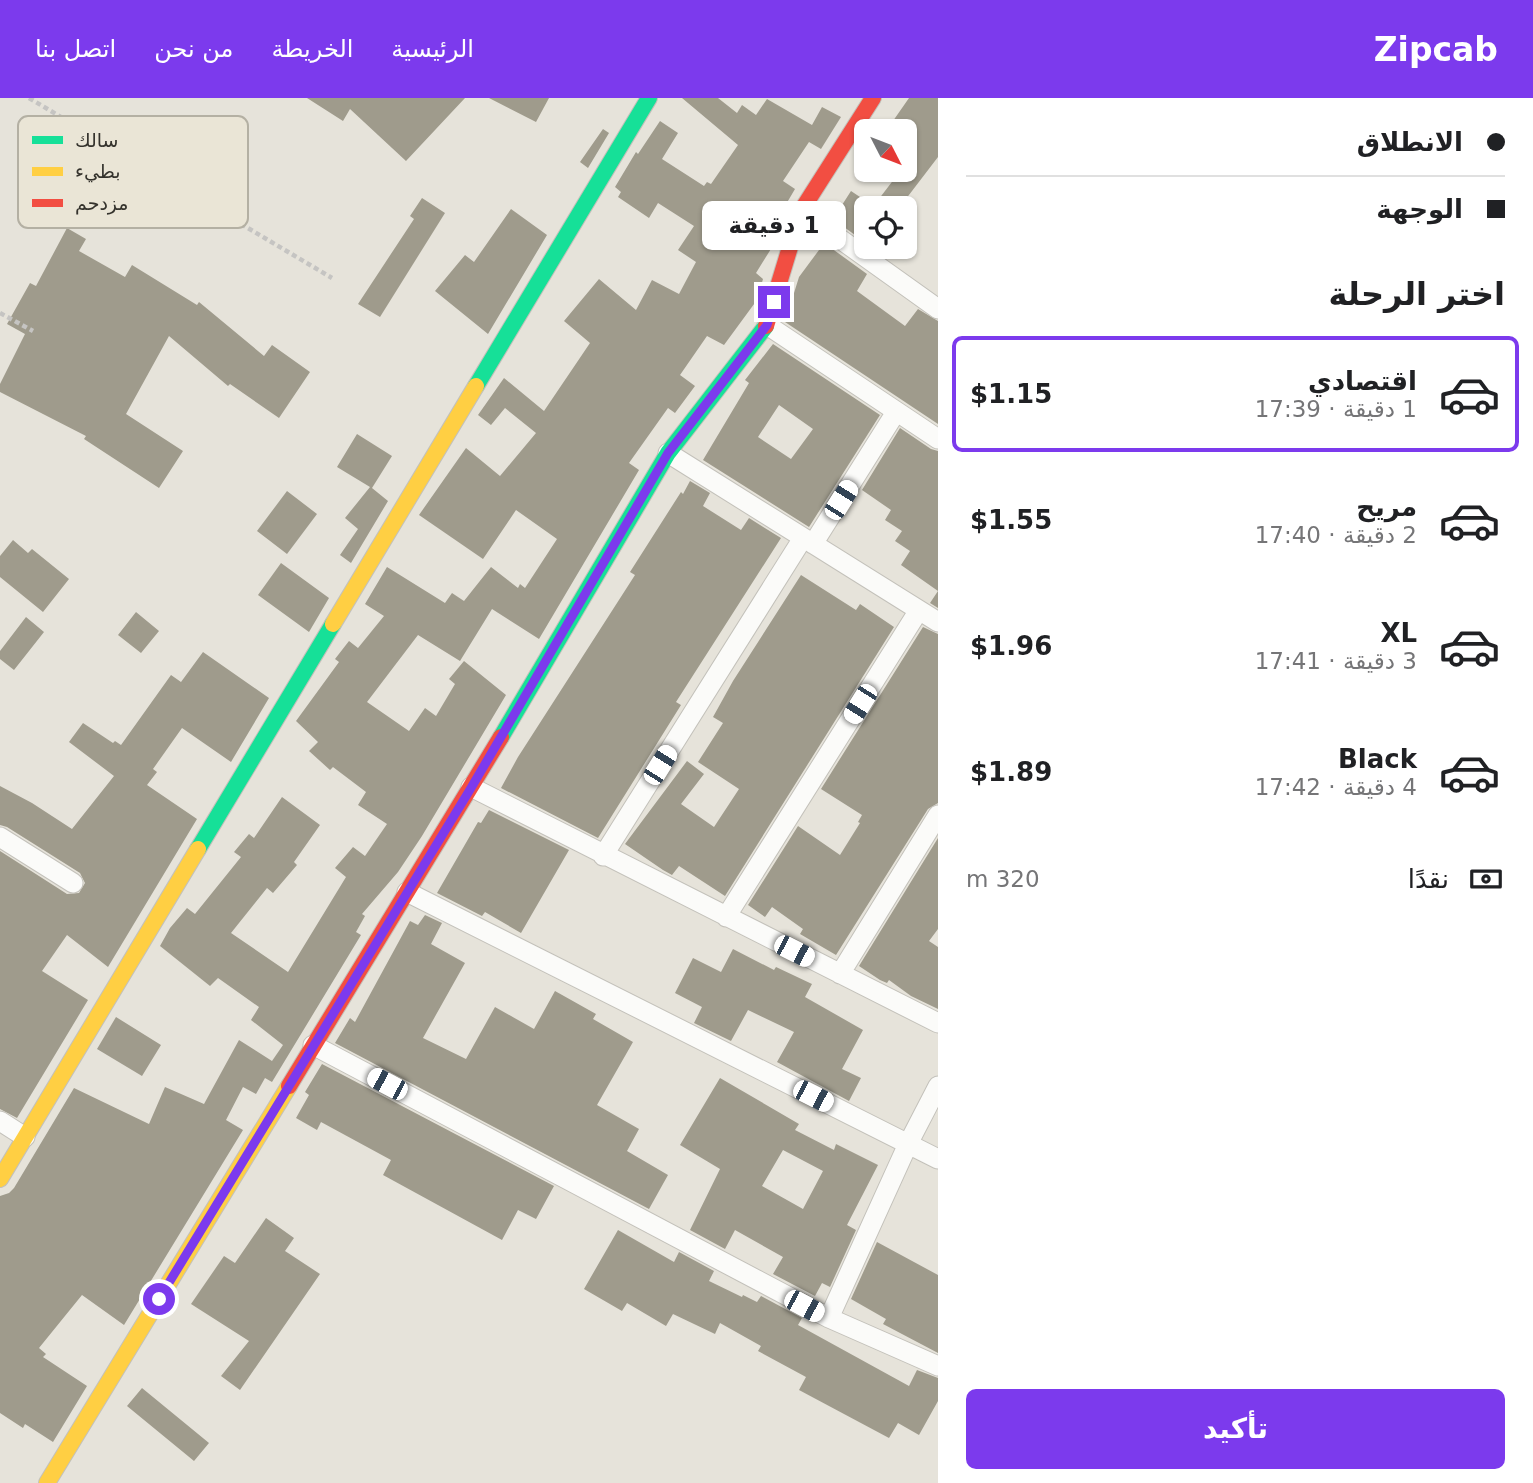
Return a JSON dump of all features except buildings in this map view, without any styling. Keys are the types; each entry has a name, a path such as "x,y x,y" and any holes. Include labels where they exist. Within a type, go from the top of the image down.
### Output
{"main road":[{"path":"0,1179 649,98"},
{"path":"47,1483 471,788 668,453 767,325 802,211 873,98"}],"street":[{"path":"802,211 938,310"},
{"path":"767,325 938,439"},
{"path":"603,856 808,541 896,412"},
{"path":"668,453 938,622"},
{"path":"726,917 919,610"},
{"path":"471,788 938,1023"},
{"path":"840,974 938,816"},
{"path":"0,837 73,883"},
{"path":"407,892 938,1159"},
{"path":"313,1045 829,1318 938,1366"},
{"path":"829,1318 908,1144 938,1086"},
{"path":"0,1121 25,1137"}],"path":[{"path":"29,98 59,116"},
{"path":"248,228 332,278"},
{"path":"0,313 33,331"}],"traffic: fast":[{"path":"476,386 649,98"},
{"path":"501,737 668,453 766,326"},
{"path":"198,849 333,624"}],"traffic: slow":[{"path":"333,624 476,386"},
{"path":"0,1179 198,849"},
{"path":"47,1483 289,1086"}],"traffic: jam":[{"path":"766,326 801,211 873,98"},
{"path":"289,1086 501,737"}],"route":[{"path":"159,1299 471,788 668,453 767,325 774,302"}]}
